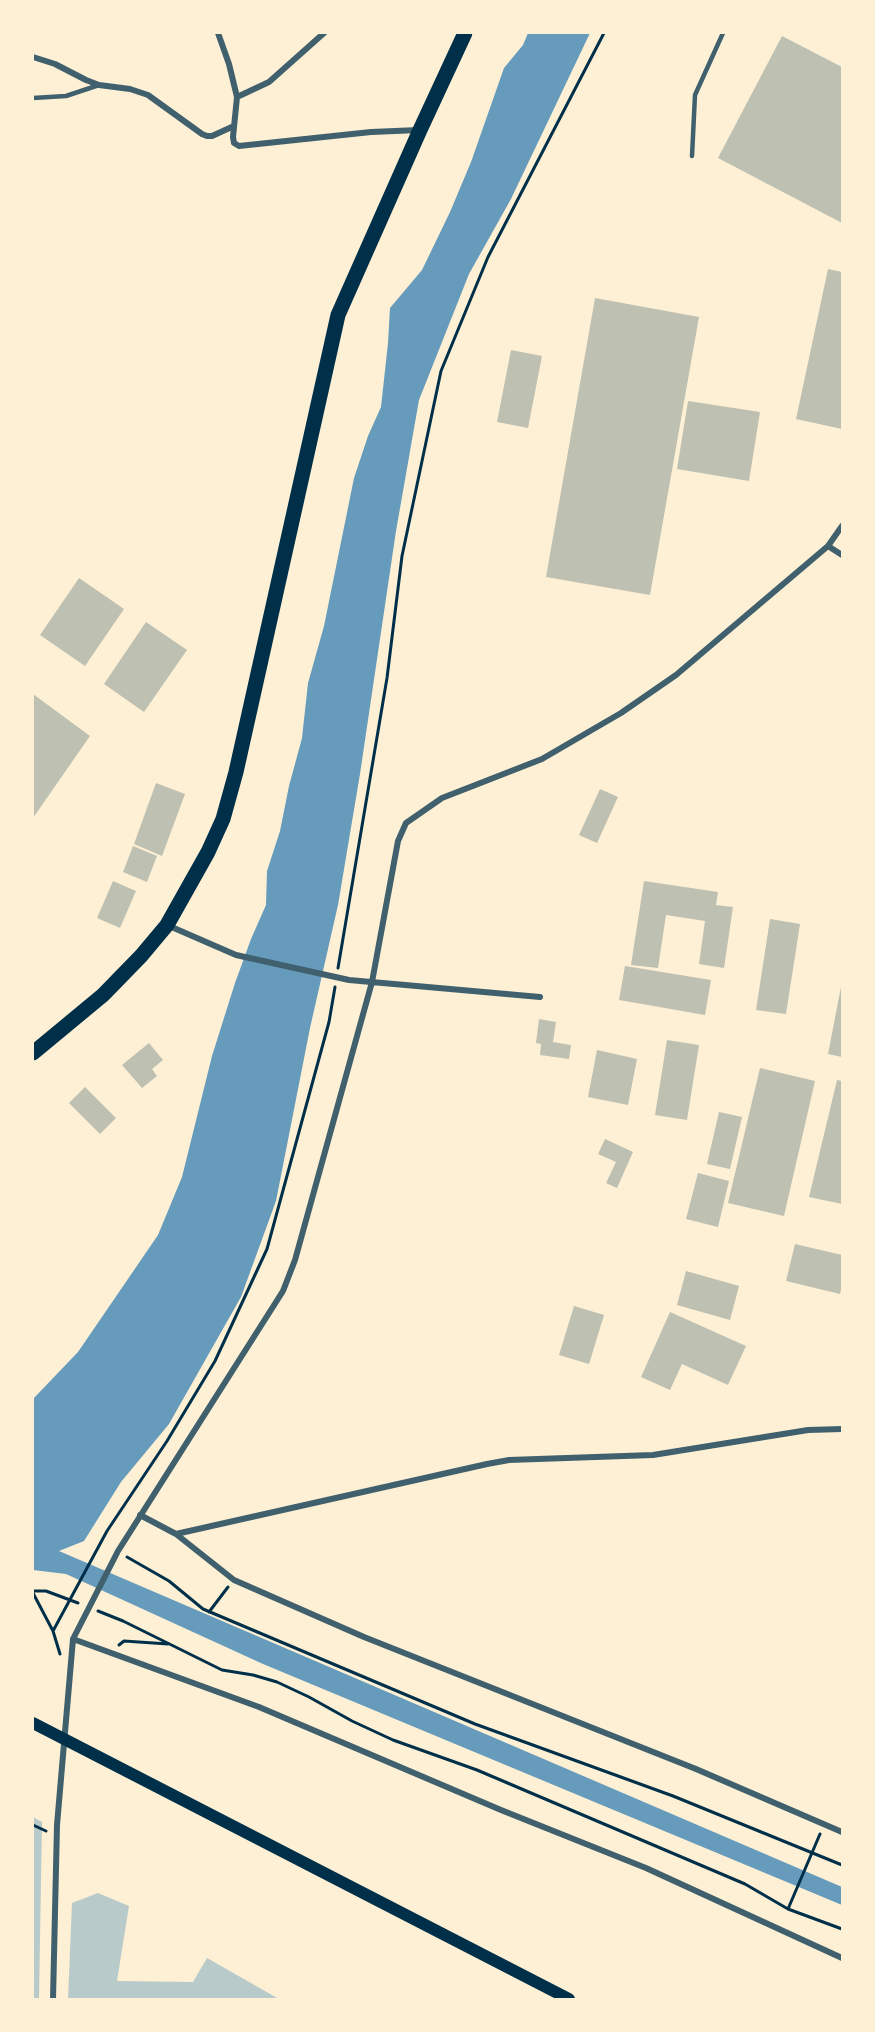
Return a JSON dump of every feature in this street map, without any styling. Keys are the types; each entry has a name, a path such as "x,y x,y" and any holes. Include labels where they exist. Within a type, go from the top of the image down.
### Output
{"main road":[{"path":"33,1053 103,995 167,925 208,852 223,819 236,772 338,315 465,33"},
{"path":"33,1723 569,1999"}],"street":[{"path":"218,33 237,97 234,143 245,146 370,132 420,130"},
{"path":"237,97 269,82 324,33"},
{"path":"33,57 55,64 99,85 130,89 148,95 207,136 234,126"},
{"path":"53,1999 57,1825 68,1681 74,1637 118,1551 284,1291 295,1260 372,982 398,841 406,823 442,798 542,759 621,714 676,675 828,546 842,526"},
{"path":"828,546 842,555"},
{"path":"167,925 236,955 349,980 540,997"},
{"path":"176,1534 498,1462 653,1455 808,1430 842,1429"},
{"path":"140,1515 176,1534 234,1580 364,1637 696,1769 842,1832"},
{"path":"74,1637 259,1707 501,1810 646,1868 842,1958"}],"lane":[{"path":"692,156 695,95 723,33"},
{"path":"33,98 66,96 99,85"}],"path":[{"path":"337,975 387,678 402,556 441,371 488,257 604,33"},
{"path":"79,1604 46,1591 33,1592 53,1631 60,1618 107,1531 167,1441 215,1361 267,1249 329,1022 335,987"},
{"path":"118,1551 169,1581 203,1609 475,1724 673,1796 842,1865"},
{"path":"208,1611 234,1580"},
{"path":"90,1608 123,1620 222,1670 277,1682 393,1740 477,1770 735,1880 788,1909 842,1929"},
{"path":"112,1652 124,1641 170,1644"},
{"path":"788,1909 824,1824"},
{"path":"33,1825 46,1831"}],"shaded area":[{"path":"33,1817 42,1822 39,1999 33,1999"},
{"path":"98,1893 129,1906 117,1981 193,1982 207,1958 279,1999 68,1999 72,1903"}],"water":[{"path":"528,33 590,33 511,199 469,274 419,400 396,531 338,905 310,1028 276,1201 241,1297 169,1424 121,1482 84,1541 59,1551 842,1887 842,1905 263,1664 66,1574 33,1570 33,1399 78,1352 158,1235 182,1177 212,1056 235,983 266,905 267,871 280,831 302,738 308,683 324,626 354,478 368,436 381,407 390,308 422,270 471,162 504,68 523,45"}],"building":[{"path":"782,36 842,67 842,223 718,158"},
{"path":"828,269 842,272 842,429 796,419"},
{"path":"595,298 699,317 650,595 546,577"},
{"path":"511,350 542,356 528,428 497,422"},
{"path":"688,401 760,412 749,481 677,469"},
{"path":"79,578 124,609 85,666 40,635"},
{"path":"146,622 187,650 144,712 104,684"},
{"path":"33,694 90,736 33,818"},
{"path":"156,783 185,794 162,856 134,844"},
{"path":"600,789 618,797 597,843 579,835"},
{"path":"133,846 157,856 147,882 123,872"},
{"path":"113,881 136,891 120,928 97,918"},
{"path":"644,881 718,892 716,905 733,907 724,968 699,964 705,921 666,915 658,968 631,965"},
{"path":"770,919 800,924 786,1014 756,1010"},
{"path":"625,966 711,980 705,1015 619,1000"},
{"path":"842,987 842,1057 828,1054"},
{"path":"539,1019 556,1022 553,1042 571,1045 569,1059 540,1055 541,1044 536,1043"},
{"path":"667,1040 699,1045 687,1120 655,1115"},
{"path":"149,1043 163,1060 152,1069 157,1076 142,1088 122,1065"},
{"path":"597,1050 637,1059 628,1105 588,1097"},
{"path":"760,1068 815,1081 784,1216 728,1203"},
{"path":"837,1080 842,1081 842,1204 809,1197"},
{"path":"85,1087 116,1118 100,1134 69,1103"},
{"path":"719,1112 742,1117 730,1169 707,1164"},
{"path":"605,1139 633,1152 617,1188 606,1183 616,1162 598,1154"},
{"path":"698,1173 729,1181 718,1227 686,1219"},
{"path":"795,1244 842,1255 840,1294 786,1281"},
{"path":"686,1271 739,1286 730,1320 677,1305"},
{"path":"574,1306 604,1315 589,1364 559,1355"},
{"path":"670,1312 746,1346 728,1385 682,1364 670,1390 641,1377"}]}
